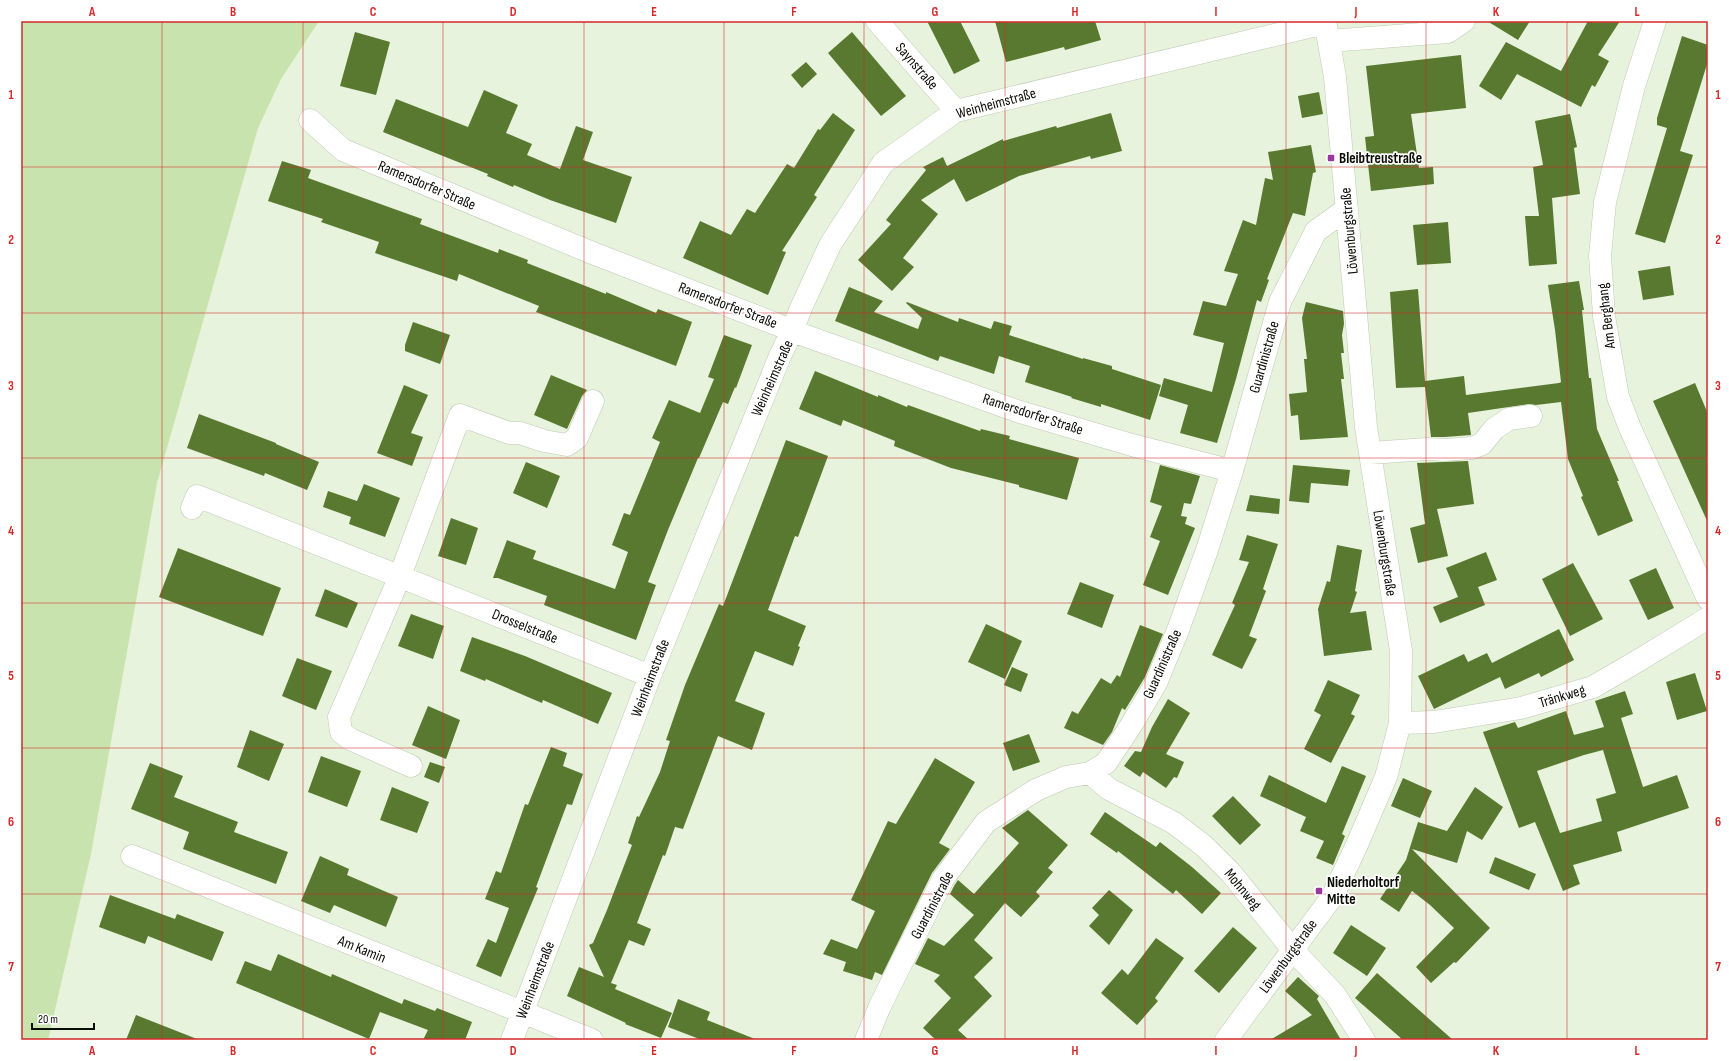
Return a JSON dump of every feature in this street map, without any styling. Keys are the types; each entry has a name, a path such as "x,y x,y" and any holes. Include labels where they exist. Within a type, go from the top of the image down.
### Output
{"street":[{"name":"Saynstraße","path":"877,21 956,111"},
{"path":"1326,28 1448,32 1464,21"},
{"name":"Am Berghang","path":"1655,21 1634,86 1605,202 1600,256 1604,316 1618,397 1630,428 1708,599"},
{"name":"Weinheimstraße","path":"512,1040 650,676 780,356 792,332 800,308 830,245 883,162 956,111 1326,28"},
{"name":"Löwenburgstraße","path":"1226,1040 1332,897 1356,847 1386,777 1400,723 1401,651 1366,427 1335,77 1326,28"},
{"name":"Ramersdorfer Straße","path":"310,120 343,150 590,252 768,321 792,332 1017,411 1132,445 1232,472"},
{"name":"Guardinistraße","path":"866,1040 880,1006 943,879 986,822 1036,790 1066,777 1090,773 1106,763 1132,724 1156,683 1178,630 1202,565 1232,472 1280,302 1316,231 1347,209"},
{"path":"411,766 350,739 341,732 339,717 400,576 460,415 509,433 520,433 566,446 578,438 593,401"},
{"path":"1370,452 1472,448 1482,444 1494,429 1509,419 1531,416"},
{"name":"Drosselstraße","path":"192,508 197,496 650,676"},
{"name":"Tränkweg","path":"1400,723 1434,722 1521,708 1593,687 1708,618"},
{"name":"Mohnweg","path":"1090,773 1108,789 1174,823 1204,846 1231,873 1294,950 1335,995 1364,1040"},
{"name":"Am Kamin","path":"132,856 523,1014 592,1040"}],"green space":[{"path":"21,21 319,21 281,79 258,128 157,483 91,854 48,1040 21,1040"}],"building":[{"path":"927,21 960,21 980,61 954,74"},
{"path":"995,21 1095,21 1101,40 1065,50 1064,47 1006,62"},
{"path":"1487,21 1530,21 1518,40"},
{"path":"1588,21 1620,21 1598,55 1609,61 1595,87 1592,85 1581,107 1517,74 1501,100 1479,86 1506,42 1561,71"},
{"path":"355,32 390,42 376,95 340,86"},
{"path":"852,32 906,96 881,116 828,53"},
{"path":"1682,36 1708,45 1708,61 1680,151 1693,155 1665,243 1635,234 1667,128 1657,125 1657,118"},
{"path":"1461,55 1466,108 1411,114 1419,168 1433,167 1434,184 1371,191 1365,137 1374,136 1366,66"},
{"path":"806,62 817,74 802,88 791,75"},
{"path":"484,90 518,105 506,133 532,144 527,155 560,169 576,126 593,132 583,160 632,177 616,223 550,200 514,185 513,187 487,176 488,174 383,132 396,99 468,127"},
{"path":"1319,92 1323,114 1302,118 1298,96"},
{"path":"833,113 855,130 814,195 817,197 782,251 786,252 768,295 683,258 700,221 731,235 747,209 755,213 787,164 794,168 818,129 820,130"},
{"path":"1111,113 1122,151 1091,159 1090,156 1019,176 966,202 954,179 921,200 938,214 903,258 914,267 892,291 858,260 891,224 886,220 926,170 923,167 943,157 947,166 1003,139 1003,141 1056,126 1057,128"},
{"path":"1570,114 1577,147 1574,148 1580,194 1552,198 1557,264 1529,266 1525,216 1539,216 1533,167 1543,165 1535,121"},
{"path":"1311,145 1316,172 1313,173 1305,216 1293,213 1267,279 1269,280 1261,302 1257,300 1217,443 1180,433 1188,405 1159,396 1164,378 1212,392 1224,343 1193,335 1203,301 1226,306 1238,274 1224,271 1243,220 1256,225 1265,178 1273,180 1268,152"},
{"path":"282,161 311,170 308,178 422,219 420,224 498,253 499,249 528,260 527,263 606,294 606,292 656,313 658,309 692,322 676,366 536,312 539,306 459,274 457,281 375,253 379,242 321,222 323,219 268,201"},
{"path":"1448,222 1451,263 1417,265 1413,225"},
{"path":"1670,266 1674,295 1643,300 1638,271"},
{"path":"1579,281 1584,310 1582,310 1589,378 1591,378 1597,429 1619,481 1617,481 1633,521 1598,536 1581,497 1583,496 1568,459 1561,402 1536,405 1529,404 1468,413 1471,435 1431,437 1425,387 1396,388 1390,292 1418,289 1425,381 1464,376 1466,395 1561,382 1548,285"},
{"path":"849,287 883,301 874,312 918,329 922,318 906,303 907,302 958,322 959,318 991,329 994,321 1012,326 1009,335 1083,359 1112,366 1112,369 1161,385 1150,420 1101,404 1101,407 1071,398 1072,397 1025,382 1030,366 999,356 994,374 940,356 938,361 835,321"},
{"path":"1306,302 1343,311 1344,324 1342,335 1344,353 1341,353 1344,379 1341,379 1348,437 1300,440 1298,415 1291,416 1289,394 1307,392 1304,359 1307,359 1302,318"},
{"path":"413,322 450,335 440,364 405,351 405,345"},
{"path":"724,335 752,345 736,388 735,387 728,404 723,402 668,530 648,582 656,585 636,640 544,605 547,596 498,578 493,578 507,540 536,551 533,559 615,589 628,552 612,545 624,513 630,515 660,442 652,438 669,400 700,413 714,379 708,377"},
{"path":"815,371 878,397 878,395 907,407 908,405 980,431 981,429 1010,436 1009,439 1079,458 1067,500 1019,487 1019,485 951,468 894,446 895,441 843,420 841,426 799,409"},
{"path":"551,375 587,390 582,396 567,429 534,415"},
{"path":"1695,383 1708,414 1708,523 1653,401"},
{"path":"404,385 428,395 411,433 423,437 412,466 377,453"},
{"path":"199,414 276,443 319,462 307,490 265,473 264,476 187,448"},
{"path":"786,440 828,456 798,537 795,536 768,610 806,626 798,646 800,647 793,666 755,651 735,701 765,713 752,750 718,736 683,829 675,827 665,856 663,855 637,923 651,929 644,946 629,940 611,983 617,985 615,989 672,1013 661,1038 625,1024 626,1023 567,996 579,967 604,977 589,945 593,943 632,845 628,843 637,816 639,817 660,772 670,741 666,740 685,685 719,604 723,606"},
{"path":"1468,461 1474,504 1437,509 1448,556 1418,563 1410,528 1425,524 1417,463"},
{"path":"526,462 560,476 547,508 513,493"},
{"path":"1160,465 1200,476 1191,504 1184,503 1181,516 1187,517 1185,524 1195,528 1168,595 1143,585 1160,541 1150,537 1162,506 1150,502"},
{"path":"1293,465 1350,470 1348,486 1311,483 1309,503 1289,501"},
{"path":"364,484 400,498 385,537 349,524 351,517 323,507 328,491 357,501"},
{"path":"1250,495 1280,499 1279,514 1246,511"},
{"path":"451,518 478,528 466,565 438,556"},
{"path":"1247,535 1278,544 1263,589 1266,591 1249,636 1257,639 1242,669 1212,655 1235,605 1232,603 1249,562 1239,560"},
{"path":"1337,545 1362,550 1355,591 1357,592 1350,613 1366,611 1372,650 1324,656 1318,609 1327,581 1330,582"},
{"path":"178,548 281,588 263,636 159,597"},
{"path":"1486,552 1497,580 1478,587 1485,605 1440,623 1433,607 1458,597 1446,568"},
{"path":"1573,563 1603,619 1570,636 1542,579"},
{"path":"1656,568 1674,608 1648,620 1629,580"},
{"path":"1080,582 1114,595 1102,628 1067,614"},
{"path":"325,589 358,603 347,628 315,616"},
{"path":"411,614 444,626 433,659 398,646"},
{"path":"986,624 1022,641 1005,679 968,662"},
{"path":"1140,625 1163,634 1145,677 1125,710 1122,708 1112,732 1103,745 1064,728 1072,711 1078,714 1101,678 1111,684 1117,675 1120,677"},
{"path":"1559,629 1574,660 1541,677 1539,673 1505,689 1500,677 1434,709 1418,676 1464,654 1468,662 1487,653 1492,663"},
{"path":"472,637 525,656 612,693 598,724 543,700 542,703 486,679 485,681 460,671"},
{"path":"297,658 332,671 316,710 282,696"},
{"path":"1012,667 1028,674 1021,692 1004,685"},
{"path":"1695,673 1707,711 1677,720 1666,682"},
{"path":"1328,680 1360,695 1351,714 1355,716 1331,763 1304,749 1321,715 1314,711"},
{"path":"1625,691 1633,714 1621,718 1643,787 1677,775 1689,808 1617,832 1622,851 1573,865 1580,884 1563,891 1535,822 1519,828 1483,732 1515,722 1518,728 1566,711 1574,735 1604,727 1595,701","holes":["1603,750 1616,793 1596,799 1602,821 1560,833 1537,771"]},
{"path":"1168,699 1190,713 1166,754 1184,762 1177,778 1174,777 1166,788 1143,772 1140,777 1124,766 1135,751 1141,752 1152,727"},
{"path":"428,706 460,720 446,759 412,745"},
{"path":"250,730 284,744 269,781 237,767"},
{"path":"1029,734 1040,762 1013,771 1003,743"},
{"path":"551,747 567,753 563,766 583,774 572,805 567,804 536,887 538,888 501,977 476,966 488,939 496,943 509,908 485,899 496,871 501,873 525,804 528,805"},
{"path":"321,756 361,771 347,807 308,792"},
{"path":"935,758 975,782 939,843 950,849 932,873 882,975 875,972 872,980 843,971 846,962 823,954 831,939 857,949 875,911 851,900 888,821 896,824"},
{"path":"430,762 445,767 439,783 424,777"},
{"path":"150,763 183,776 174,797 238,822 234,832 288,852 276,884 183,849 189,832 131,809"},
{"path":"1342,766 1366,776 1342,834 1345,836 1333,865 1316,858 1324,841 1300,831 1306,817 1260,796 1269,775 1326,803"},
{"path":"1403,778 1432,791 1420,818 1391,806"},
{"path":"392,787 429,802 417,833 380,820"},
{"path":"1475,787 1503,807 1482,840 1467,831 1457,863 1412,849 1490,928 1456,963 1454,962 1431,983 1416,967 1454,928 1430,905 1412,891 1399,912 1380,899 1406,860 1418,822 1447,831"},
{"path":"1233,796 1261,825 1240,845 1212,816"},
{"path":"1028,810 1068,845 1048,868 1053,872 1036,892 1040,896 1021,917 1005,903 974,940 993,958 974,977 992,996 958,1030 969,1040 936,1040 923,1028 951,998 934,981 940,975 915,964 928,938 944,946 974,915 950,894 954,886 958,880 974,894 1019,843 1002,828"},
{"path":"1105,812 1156,847 1160,842 1192,867 1221,893 1202,914 1176,890 1173,894 1118,851 1117,853 1090,834"},
{"path":"320,856 349,869 347,875 398,897 386,927 334,905 330,913 301,901"},
{"path":"1495,857 1536,874 1529,890 1489,873"},
{"path":"1109,890 1133,910 1109,945 1089,926 1099,915 1092,908"},
{"path":"110,895 175,919 177,914 224,932 212,961 148,936 145,944 99,927"},
{"path":"1351,925 1386,948 1367,976 1333,953"},
{"path":"1233,927 1257,948 1219,993 1194,971"},
{"path":"1156,938 1184,958 1155,998 1158,1001 1137,1025 1101,993 1122,969 1128,975"},
{"path":"278,954 331,977 332,974 402,1004 404,999 435,1011 437,1008 472,1022 465,1040 423,1040 428,1030 380,1012 369,1039 236,983 245,961 271,971"},
{"path":"1377,973 1453,1040 1403,1040 1355,998"},
{"path":"1298,977 1319,996 1317,999 1341,1040 1270,1040 1312,1015 1285,991"},
{"path":"678,999 710,1012 707,1020 755,1039 702,1040 668,1027"},
{"path":"136,1015 197,1039 197,1040 126,1040"}],"place":[{"name":"Bleibtreustraße","path":"1331,158"},
{"name":"Niederholtorf Mitte","path":"1319,891"}]}
